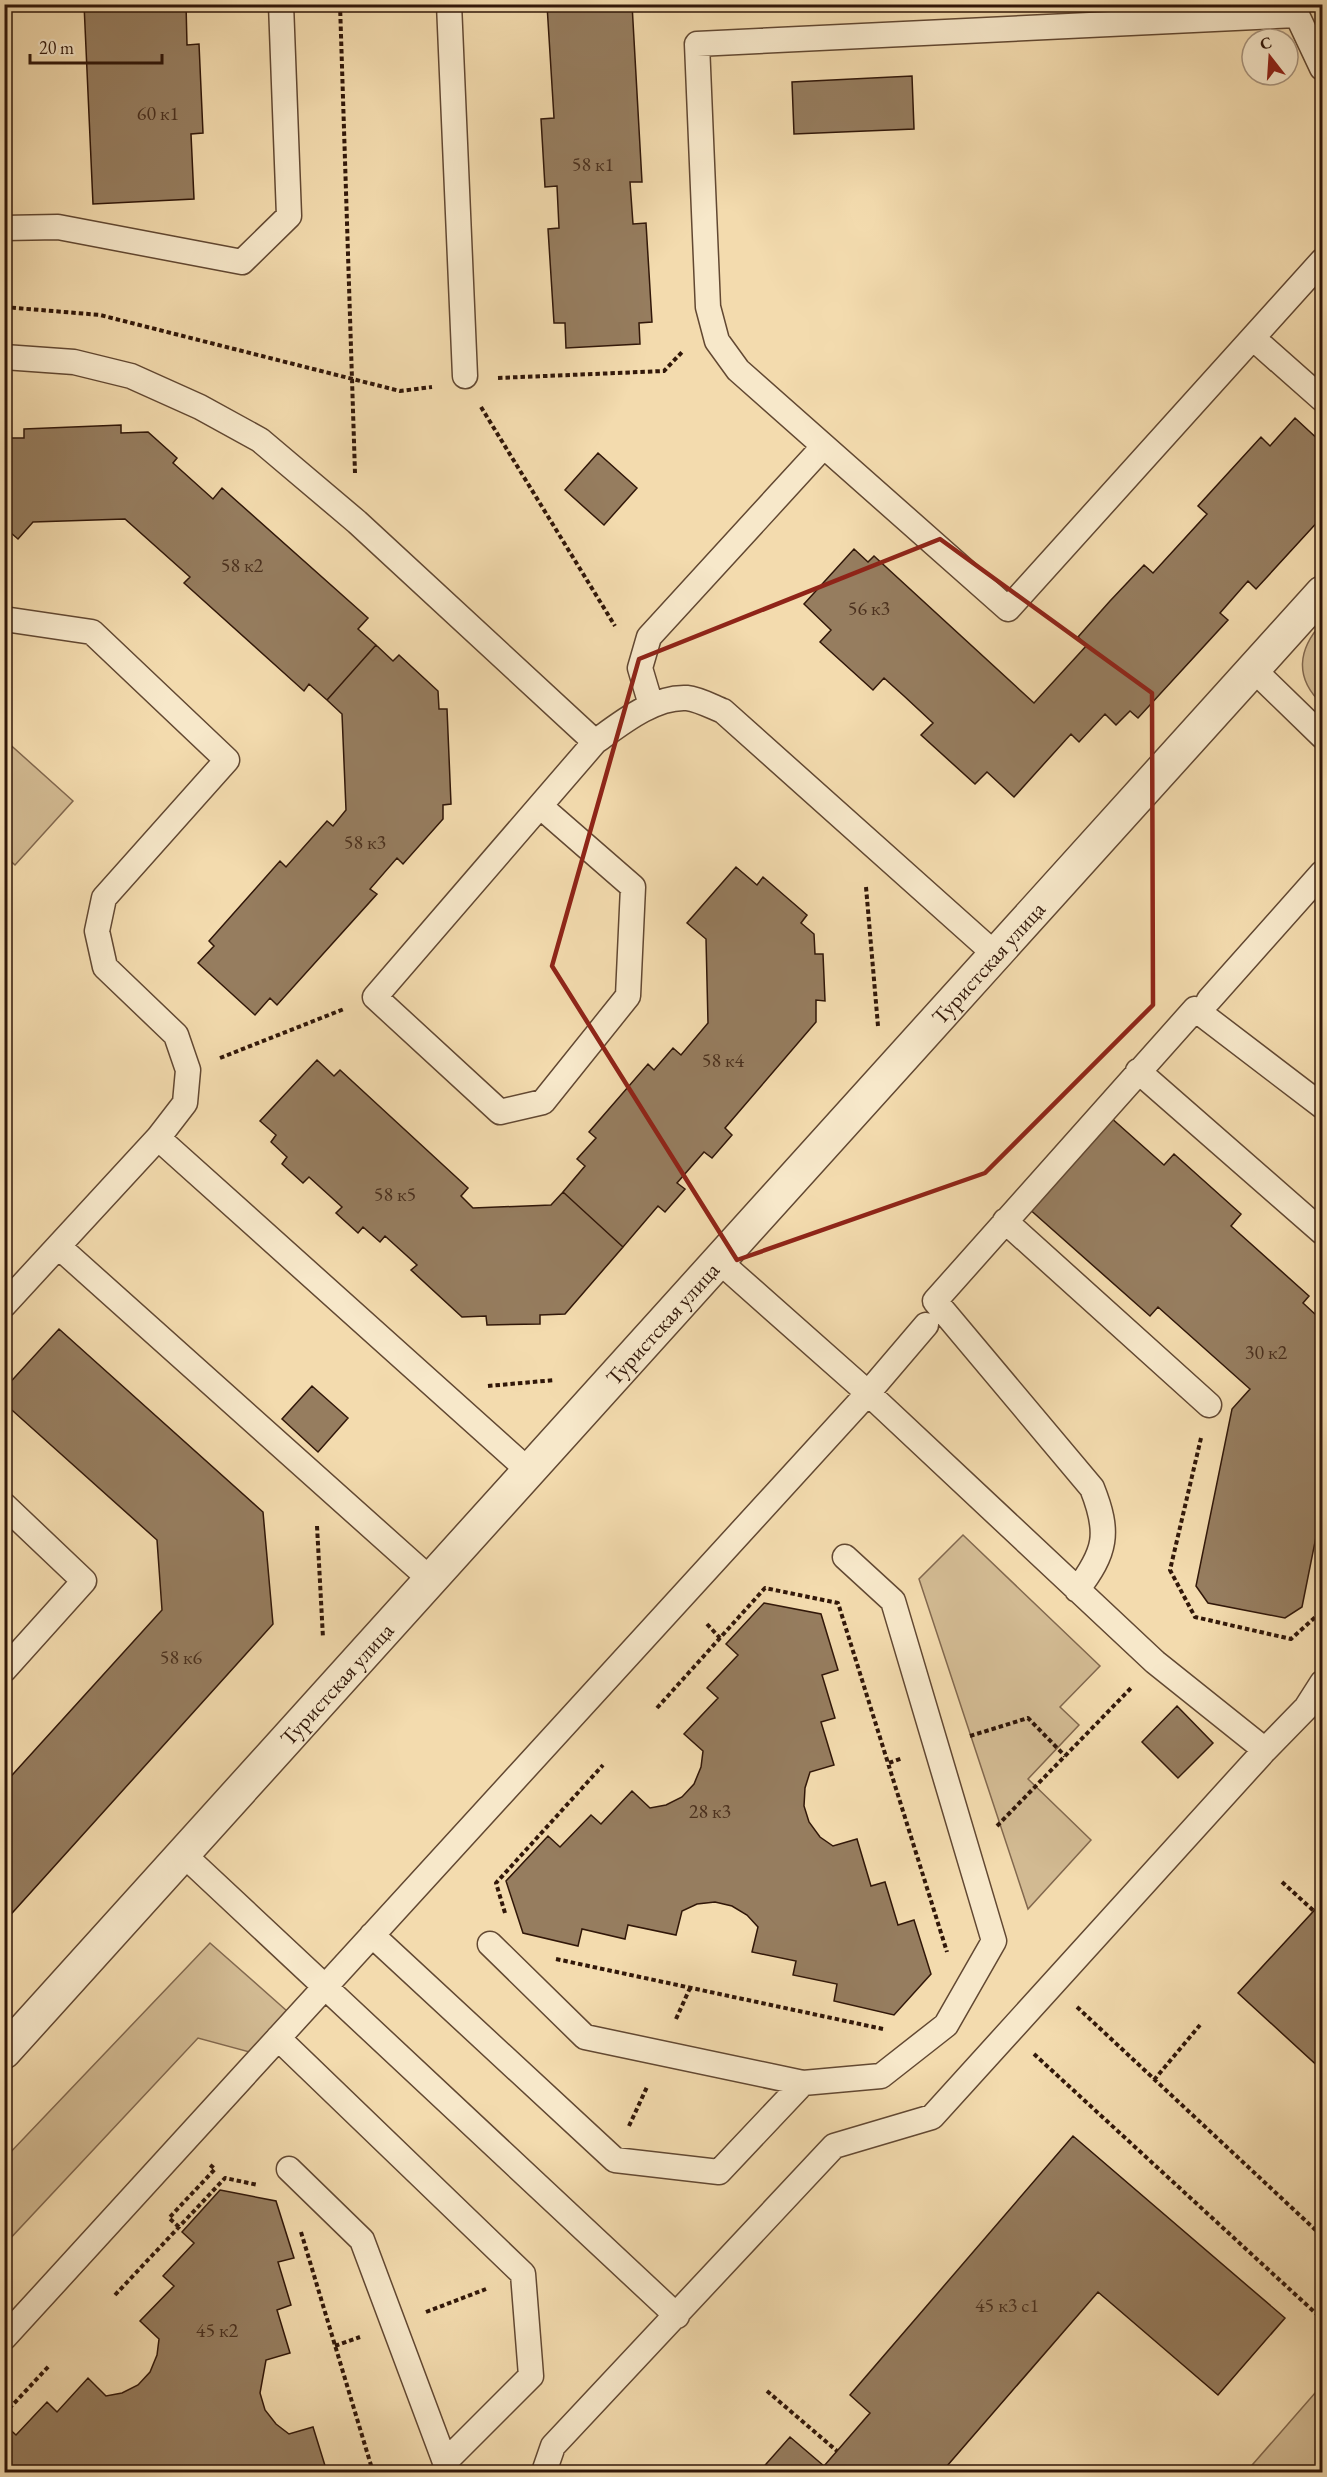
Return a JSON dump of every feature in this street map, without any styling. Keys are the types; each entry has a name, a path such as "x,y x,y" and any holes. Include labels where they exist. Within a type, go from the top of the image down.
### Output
{"street":[{"name":"Туристская улица","path":"4,2052 1323,593"}],"lane":[{"path":"4,228 58,227 242,262 290,216 281,4"},
{"path":"449,4 465,379"},
{"path":"1323,68 1297,15 1106,14 697,44 708,307 717,341 738,370 1008,609 1323,261"},
{"path":"1254,339 1323,399"},
{"path":"4,357 74,362 131,376 200,407 260,440 357,522 595,742"},
{"path":"651,705 640,668 649,638 823,447"},
{"path":"4,619 92,632 227,760 104,898 97,931 105,967 176,1035 188,1071 185,1103 158,1138 4,1305"},
{"path":"1254,670 1323,736"},
{"path":"540,806 633,887 628,996 543,1102 501,1112 375,997 595,742 632,715 651,705 688,698 723,711 996,954"},
{"path":"1209,1000 1323,873"},
{"path":"1077,1590 1094,1568 1101,1547 1104,1517 1092,1488 935,1301 1195,1009 1323,1106"},
{"path":"1138,1071 1323,1232"},
{"path":"158,1138 529,1471"},
{"path":"1005,1221 1209,1405"},
{"path":"59,1246 431,1580"},
{"path":"719,1261 868,1393 1155,1662 1265,1750"},
{"path":"4,2338 868,1393 926,1325"},
{"path":"4,1505 84,1581 4,1670"},
{"path":"490,1944 585,2037 803,2083 881,2076 946,2025 994,1941 893,1601 845,1557"},
{"path":"544,2472 553,2446 834,2146 932,2117 1265,1750 1306,1708 1323,1683"},
{"path":"183,1854 677,2316"},
{"path":"372,1935 615,2160 719,2172 803,2083"},
{"path":"278,2038 524,2274 531,2376 446,2467 362,2240 289,2169"}],"path":[{"path":"340,4 357,522"},
{"path":"4,307 100,315 400,391 465,379 664,371 681,351 717,341"},
{"path":"465,379 640,668"},
{"path":"861,835 882,1080"},
{"path":"188,1071 375,997"},
{"path":"438,1390 557,1380"},
{"path":"1209,1405 1170,1570 1195,1617 1291,1639 1323,1611"},
{"path":"314,1475 327,1696"},
{"path":"657,1708 765,1588 838,1603 950,1960"},
{"path":"706,1625 720,1638"},
{"path":"930,1895 1137,1682"},
{"path":"889,1763 1028,1718 1065,1756"},
{"path":"506,1916 496,1883 603,1765"},
{"path":"1282,1882 1314,1911"},
{"path":"551,1958 887,2030"},
{"path":"1052,1984 1323,2236"},
{"path":"1154,2079 1200,2025"},
{"path":"1010,2031 1323,2319"},
{"path":"179,2227 169,2218 215,2169"},
{"path":"115,2295 225,2178 267,2187"},
{"path":"298,2224 373,2472"},
{"path":"4,2414 49,2366"},
{"path":"767,2391 837,2451"}],"highlighted area":[{"path":"940,539 1152,693 1153,1005 985,1173 737,1260 552,966 639,659"}],"shaded area":[{"path":"1322,623 1322,704 1307,684 1302,664 1308,643"},
{"path":"5,740 73,801 15,865 5,856"},
{"path":"963,1535 1100,1666 1060,1707 1079,1725 1028,1779 1091,1840 1028,1909 919,1579"},
{"path":"210,1943 287,2011 253,2053 198,2038 5,2244 5,2158"},
{"path":"1322,2385 1322,2472 1246,2472"}],"building":[{"path":"84,4 186,4 187,45 199,44 203,133 191,134 194,199 93,204"},
{"path":"535,4 632,4 642,182 630,182 633,224 646,223 652,322 639,323 640,344 566,348 565,323 554,323 548,229 559,228 557,186 545,187 541,119 554,118 547,5"},
{"path":"912,76 914,129 794,134 792,82"},
{"path":"1295,418 1322,443 1322,517 1256,589 1248,581 1220,613 1228,620 1138,718 1130,711 1116,725 1105,714 1079,742 1071,734 1014,797 987,772 975,784 921,735 933,723 904,696 884,678 873,690 820,642 831,630 804,604 854,549 868,562 874,556 1034,703 1087,645 1078,637 1110,601 1144,565 1153,573 1207,514 1198,506 1261,437 1270,446"},
{"path":"121,425 121,433 148,432 177,458 173,463 213,499 222,488 368,618 358,629 376,645 327,700 309,684 304,691 184,583 190,577 125,519 33,522 18,539 4,527 4,442 8,438 24,438 24,429"},
{"path":"598,453 637,488 604,525 565,490"},
{"path":"376,645 393,661 399,655 438,691 439,709 447,709 451,804 443,805 443,819 403,864 397,858 370,889 377,894 277,1005 270,998 255,1015 198,963 214,946 209,941 280,861 286,867 327,821 333,826 346,810 342,714 327,700"},
{"path":"736,867 757,885 763,877 807,915 801,923 814,934 815,954 823,954 825,1001 816,1000 816,1022 725,1128 732,1135 712,1158 704,1152 677,1183 685,1189 665,1212 658,1206 623,1247 563,1192 585,1166 577,1159 596,1138 589,1132 648,1064 654,1070 673,1048 681,1055 708,1023 706,939 687,923"},
{"path":"317,1060 334,1076 340,1070 468,1188 461,1196 473,1208 551,1205 563,1192 623,1247 565,1314 540,1315 540,1324 487,1325 486,1316 462,1317 411,1270 417,1265 385,1236 380,1242 363,1227 358,1233 336,1213 342,1207 309,1177 303,1183 282,1164 287,1157 271,1142 276,1135 260,1121"},
{"path":"1109,1116 1164,1165 1174,1154 1241,1214 1231,1226 1309,1296 1303,1303 1316,1315 1322,1308 1322,1507 1302,1607 1285,1618 1208,1603 1196,1586 1232,1409 1250,1389 1158,1307 1150,1316 1027,1207"},
{"path":"59,1329 263,1512 273,1624 4,1922 4,1784 162,1610 157,1540 4,1403 4,1389"},
{"path":"312,1386 348,1418 318,1452 282,1419"},
{"path":"764,1603 821,1614 838,1670 822,1675 835,1718 821,1722 834,1765 810,1772 805,1788 804,1806 809,1822 820,1837 833,1846 857,1839 871,1886 885,1882 898,1925 914,1920 931,1974 894,2015 834,2001 837,1984 793,1975 796,1961 752,1952 758,1927 747,1915 732,1906 715,1902 697,1904 682,1911 676,1935 628,1925 625,1939 582,1929 578,1946 523,1933 506,1881 548,1836 560,1847 591,1815 601,1824 632,1791 650,1808 666,1805 682,1797 694,1784 701,1767 703,1751 684,1734 718,1698 707,1688 738,1655 726,1644"},
{"path":"1177,1706 1213,1743 1178,1778 1142,1742"},
{"path":"1322,1902 1322,2070 1238,1993"},
{"path":"1073,2136 1285,2318 1218,2395 1098,2292 947,2466 954,2472 759,2472 790,2437 824,2466 870,2413 850,2395"},
{"path":"220,2190 276,2201 294,2258 278,2262 291,2305 277,2310 290,2353 266,2360 260,2393 265,2410 276,2424 289,2434 313,2427 327,2472 4,2472 4,2424 16,2435 47,2402 57,2412 88,2378 106,2396 122,2393 138,2385 150,2372 157,2355 159,2339 140,2321 174,2286 163,2276 194,2243 182,2232"}]}
